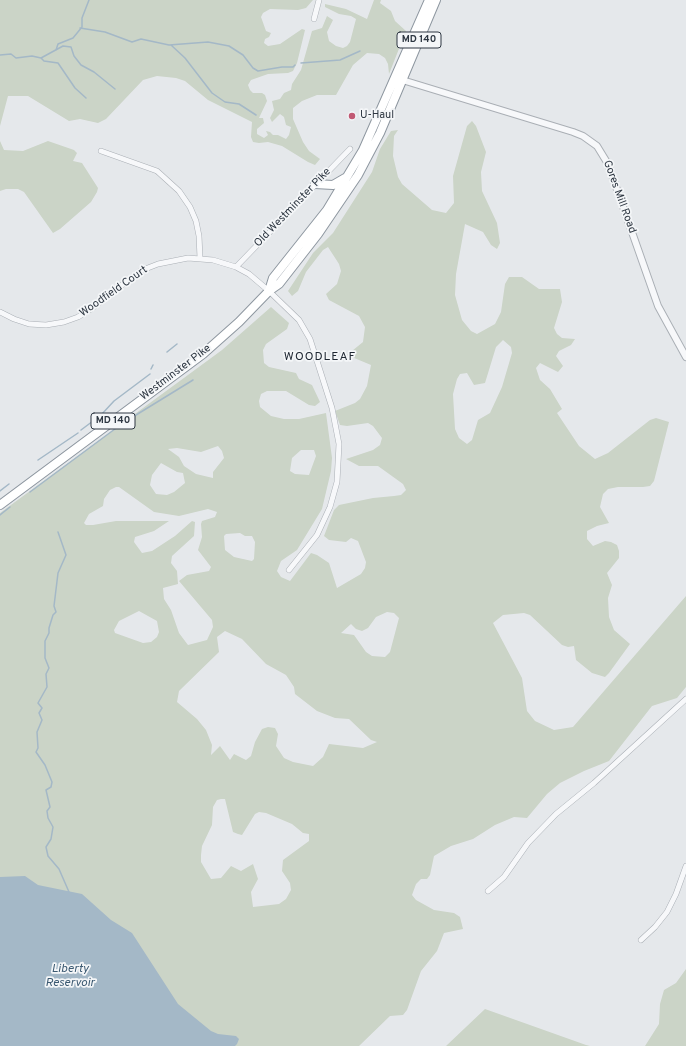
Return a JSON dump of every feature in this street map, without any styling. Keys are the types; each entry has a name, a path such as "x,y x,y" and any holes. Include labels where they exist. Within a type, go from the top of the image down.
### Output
{"highway":[{"name":"Westminster Pike","path":"0,505 203,354 239,322 269,291 279,284 318,234 344,197 380,133 429,0"},
{"name":"Westminster Pike","path":"269,291 273,278 312,231 348,177 399,79 436,0"},
{"path":"315,184 333,185 348,177"}],"street":[{"path":"314,19 319,0"},
{"name":"Gores Mill Road","path":"399,79 573,132 583,136 597,146 608,164 658,306 686,357"},
{"name":"Old Westminster Pike","path":"236,267 350,149"},
{"path":"101,151 157,171 179,191 190,207 196,222 199,236 200,258"},
{"name":"Woodfield Court","path":"0,312 29,324 46,325 64,322 85,313 131,277 150,267 177,259 200,258 221,261 249,274 269,291 299,320 307,334 332,408 339,444 337,482 330,507 317,535 289,570"},
{"path":"488,891 504,877 528,843 556,814 594,783 686,699"},
{"path":"641,940 667,912 676,894 686,866"}],"shaded area":[{"path":"0,0 313,0 306,8 298,10 270,9 263,13 261,17 266,31 271,33 269,37 265,39 264,43 268,46 280,44 302,29 305,30 297,63 293,71 288,73 268,74 251,80 248,85 253,93 262,93 265,95 267,101 259,118 263,118 264,123 257,129 257,134 264,138 268,135 266,131 286,139 289,135 291,127 286,125 284,117 280,114 272,122 270,118 274,110 272,101 280,99 284,93 291,90 292,84 301,70 312,31 322,28 327,16 333,20 327,32 329,41 336,46 343,48 350,42 356,19 351,16 339,14 325,7 325,4 346,9 367,19 374,0 381,0 380,3 391,11 395,21 406,31 389,74 388,64 385,58 379,54 367,53 353,65 336,95 317,95 302,101 293,108 293,119 303,142 309,151 320,159 315,165 282,146 268,142 253,142 251,137 252,122 208,100 185,81 176,78 157,76 143,80 106,119 98,123 80,119 69,121 28,96 8,96 0,126"},
{"path":"472,121 476,126 486,152 481,172 482,191 497,223 500,243 497,249 491,245 483,232 465,224 456,274 455,295 462,320 471,331 477,334 495,324 501,312 505,284 509,277 522,277 539,289 560,289 562,302 554,328 557,334 562,338 575,339 571,345 559,351 556,356 563,366 558,372 540,363 536,368 540,380 550,389 562,409 557,413 579,446 595,459 608,453 650,420 656,418 669,422 654,481 650,486 618,487 608,489 603,494 600,507 609,523 597,526 587,531 587,539 593,546 605,541 611,542 617,545 619,551 619,558 607,573 612,585 608,598 609,617 614,630 630,644 609,673 605,677 592,673 576,660 574,646 568,647 562,645 530,615 524,613 503,615 493,623 522,678 527,711 535,721 554,730 573,727 686,596 686,687 677,698 652,706 609,761 560,783 547,794 527,818 514,817 495,825 473,839 451,846 434,856 430,875 427,879 421,879 416,884 412,895 416,900 434,910 454,913 460,917 463,929 444,933 437,951 421,971 407,1010 403,1015 390,1016 359,1046 0,1046 0,513 222,350 271,307 289,323 287,329 266,344 263,350 264,363 269,367 296,373 299,379 312,385 320,402 315,406 309,405 286,391 267,391 261,394 259,401 260,407 271,416 284,419 299,419 326,413 332,458 331,471 322,509 297,550 281,561 277,571 281,577 290,581 311,553 329,563 337,588 361,574 365,568 366,562 358,541 351,538 346,542 329,540 324,536 334,510 339,505 373,498 401,495 406,490 403,484 378,466 359,466 346,459 373,450 380,445 382,438 373,426 368,423 347,426 340,425 335,411 355,403 360,399 367,386 371,365 347,355 363,342 365,327 359,316 329,300 326,294 337,284 341,271 339,264 328,247 323,250 306,272 298,291 292,296 288,291 313,253 333,233 372,172 380,149 391,131 398,130 394,136 393,156 398,177 402,184 432,210 446,213 454,203 453,176 467,126","holes":["503,340 511,347 512,353 502,387 490,413 478,420 472,440 467,444 459,438 455,429 453,394 457,379 460,374 467,373 474,385 485,383 496,347","218,446 222,451 224,458 213,472 213,478 196,474 184,466 179,457 168,449 177,448 201,452","301,450 314,450 316,456 309,475 295,474 290,471 292,458","161,463 177,472 183,473 185,483 174,492 167,495 156,494 150,485 152,475","119,487 154,512 179,516 208,509 217,512 215,517 202,521 201,524 202,537 198,550 211,567 209,571 187,575 179,581 212,620 213,627 207,640 188,645 179,633 171,610 164,599 163,588 178,584 177,571 171,563 172,556 194,536 195,522 192,521 175,536 152,551 142,553 134,542 135,537 154,531 169,521 116,521 86,525 84,523 89,514 103,506 104,499 110,490","240,533 245,536 252,536 255,542 254,559 252,561 234,557 225,550 224,536 226,534","139,611 157,621 159,632 157,637 151,642 143,643 115,633 114,630 119,621","387,612 394,613 399,618 390,652 385,657 372,656 366,652 354,635 341,633 351,624 356,629 362,631 368,628 376,617","225,631 242,639 266,664 286,675 294,687 295,694 317,711 335,718 349,719 371,740 377,742 363,748 329,744 323,757 313,766 293,762 284,758 276,746 278,734 275,728 268,727 262,729 255,742 251,756 246,760 234,754 230,760 220,746 211,755 212,745 206,730 197,719 177,702 179,691 219,652 217,637","225,799 233,832 242,835 255,814 259,812 266,813 292,824 303,833 309,834 309,841 283,860 282,871 290,883 291,890 286,899 279,904 253,907 251,892 258,879 253,864 241,871 231,866 221,878 211,879 201,862 201,855 202,846 212,825 213,807 217,800"]},
{"path":"0,141 4,150 23,151 48,141 74,150 77,153 73,161 82,163 98,188 97,192 91,202 60,229 53,233 24,192 18,189 6,189 0,191"},
{"path":"686,969 686,1046 645,1046 659,1024 660,1004 664,990 676,983"},
{"path":"485,1009 586,1045 590,1046 446,1046"}],"water":[{"name":"Liberty Reservoir","path":"25,876 38,885 82,894 111,920 132,933 178,1004 211,1031 218,1034 236,1036 239,1039 237,1044 235,1046 0,1046 0,877"}],"waterway":[{"path":"56,50 58,44 73,38 82,27 82,18 89,0"},
{"path":"80,28 105,32 132,42 141,39 169,45 208,42 229,46 243,55 253,68 258,71 282,67 293,67 295,65"},
{"path":"171,45 185,58 212,93 225,102 239,104 256,115"},
{"path":"41,58 63,46 71,47 74,56 81,65 94,72 115,89"},
{"path":"301,63 340,60 360,51"},
{"path":"0,55 11,54 16,58 32,56 41,58 44,61 58,63 75,88 86,98"},
{"path":"167,352 177,344"},
{"path":"151,369 153,365"},
{"path":"81,430 101,415 114,401 150,374"},
{"path":"30,492 123,423 193,380"},
{"path":"38,460 78,433"},
{"path":"0,491 9,484"},
{"path":"0,515 10,507"},
{"path":"58,532 66,555 58,573 54,606 56,612 53,615 49,633 45,641 45,658 49,668 46,674 47,687 38,703 42,708 39,713 42,720 37,732 38,748 36,752 45,765 52,782 51,787 46,790 50,807 47,811 48,818 53,827 51,839 46,847 48,856 59,869 69,892"}],"place":[{"name":"U-Haul","path":"352,116"}],"district":[{"name":"WOODLEAF","path":"320,358"}]}
